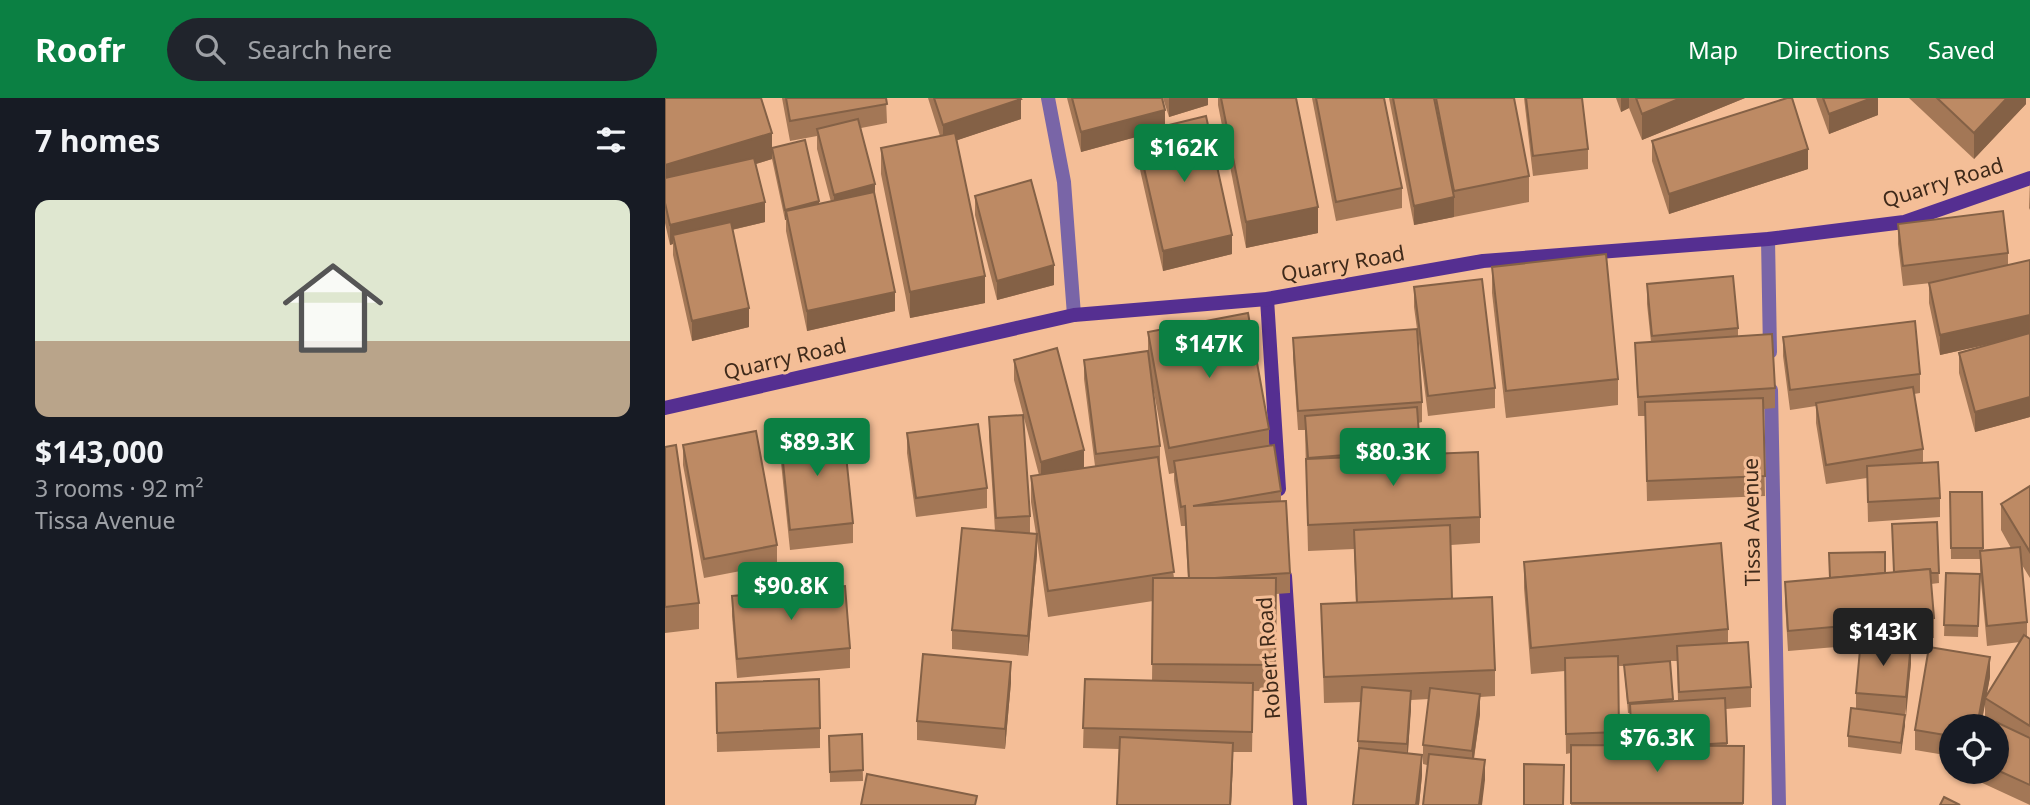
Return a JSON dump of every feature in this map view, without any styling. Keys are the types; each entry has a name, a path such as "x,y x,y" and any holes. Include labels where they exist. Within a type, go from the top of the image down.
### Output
{"street":[{"path":"1048,98 1064,182 1074,315"},
{"name":"Quarry Road","path":"665,408 1074,315 1267,299 1483,261 1768,239 1904,222 2030,178"},
{"name":"Tissa Avenue","path":"1768,239 1779,805"},
{"path":"1267,299 1280,504"},
{"name":"Robert Road","path":"1284,559 1300,805"}],"building":[{"path":"665,98 761,98 772,133 665,165"},
{"path":"786,98 886,98 887,104 790,121"},
{"path":"934,98 1020,98 1021,99 943,125"},
{"path":"1072,98 1162,98 1165,110 1081,132"},
{"path":"1221,98 1296,98 1318,207 1246,222"},
{"path":"1316,98 1384,98 1402,188 1336,202"},
{"path":"1393,98 1434,98 1454,197 1414,206"},
{"path":"1436,98 1514,98 1529,176 1454,191"},
{"path":"1526,98 1582,98 1588,149 1533,156"},
{"path":"1636,98 1681,98 1642,114"},
{"path":"1792,98 1808,149 1669,194 1652,141"},
{"path":"1823,98 1872,98 1829,114"},
{"path":"1937,98 2007,98 1974,133"},
{"path":"1206,116 1232,235 1163,251 1136,133"},
{"path":"858,119 875,184 834,195 817,129"},
{"path":"955,133 985,276 910,292 881,148"},
{"path":"805,140 819,201 785,210 772,148"},
{"path":"754,158 765,202 670,225 665,203 665,178"},
{"path":"1031,180 1054,265 997,281 975,196"},
{"path":"874,192 895,292 807,311 786,211"},
{"path":"2003,211 2008,253 1903,266 1898,224"},
{"path":"731,222 749,308 692,321 673,235"},
{"path":"1606,254 1618,379 1506,391 1492,267"},
{"path":"2030,260 2030,315 1940,335 1929,283"},
{"path":"1733,276 1738,328 1652,336 1647,284"},
{"path":"1482,279 1495,388 1428,396 1414,287"},
{"path":"1248,313 1269,429 1169,448 1148,332"},
{"path":"1915,321 1920,374 1790,390 1783,337"},
{"path":"1417,329 1422,402 1298,411 1293,338"},
{"path":"2030,333 2030,397 1975,412 1959,353"},
{"path":"1772,334 1775,388 1638,397 1635,343"},
{"path":"1057,348 1084,450 1041,462 1014,360"},
{"path":"1148,351 1160,446 1096,454 1084,360"},
{"path":"1913,387 1923,449 1826,465 1816,403"},
{"path":"1763,398 1765,476 1647,481 1645,402"},
{"path":"1417,407 1420,449 1308,458 1305,416"},
{"path":"1023,415 1030,516 996,518 989,417"},
{"path":"978,424 987,488 916,498 907,433"},
{"path":"843,426 853,523 790,530 780,433"},
{"path":"756,431 777,545 704,559 683,445"},
{"path":"676,445 699,603 665,607 665,447"},
{"path":"1274,445 1281,491 1193,506 1286,501 1290,573 1189,578 1185,506 1181,507 1174,461"},
{"path":"1478,452 1480,517 1308,525 1306,459"},
{"path":"1158,457 1174,572 1048,591 1031,476"},
{"path":"1938,462 1940,498 1868,502 1867,466"},
{"path":"2030,486 2030,552 2001,504"},
{"path":"1950,492 1982,492 1983,548 1951,548"},
{"path":"1937,522 1939,573 1931,573 1930,569 1894,572 1892,524"},
{"path":"1450,525 1452,599 1357,603 1354,530"},
{"path":"962,528 1037,534 1028,636 952,630"},
{"path":"1721,543 1728,629 1531,648 1524,562"},
{"path":"2020,547 2027,622 1987,626 1980,551"},
{"path":"1885,552 1885,573 1830,578 1829,553"},
{"path":"1930,569 1934,618 1788,631 1785,582"},
{"path":"1946,573 1980,574 1978,626 1944,625"},
{"path":"1153,578 1276,578 1275,665 1152,664"},
{"path":"845,586 850,648 737,659 732,596"},
{"path":"1492,597 1495,670 1324,677 1321,604"},
{"path":"2024,635 2030,639 2030,726 1985,698"},
{"path":"1861,639 1911,643 1906,697 1856,693"},
{"path":"1748,642 1751,687 1679,692 1677,646"},
{"path":"1929,647 1990,657 1979,714 1939,714 1939,734 1915,730"},
{"path":"923,654 1011,662 1005,729 917,721"},
{"path":"1618,656 1619,732 1566,734 1565,658"},
{"path":"1670,661 1673,699 1628,703 1624,665"},
{"path":"819,679 820,728 717,733 716,683"},
{"path":"1085,679 1253,683 1252,732 1083,728"},
{"path":"1362,687 1411,691 1407,744 1358,741"},
{"path":"1430,688 1480,694 1472,751 1423,745"},
{"path":"1725,698 1727,743 1632,746 1630,704"},
{"path":"1851,708 1905,715 1901,743 1848,736"},
{"path":"2009,728 2030,738 2030,785 2009,775"},
{"path":"862,734 863,770 830,772 829,736"},
{"path":"1120,737 1233,743 1230,805 1117,805"},
{"path":"1571,745 1744,746 1743,803 1571,803"},
{"path":"1359,748 1422,755 1416,805 1353,805"},
{"path":"1429,754 1485,760 1479,805 1423,805"},
{"path":"1524,764 1564,765 1563,805 1524,805"},
{"path":"867,774 977,796 975,805 861,805"},
{"path":"1944,797 1960,805 1940,805"}]}
